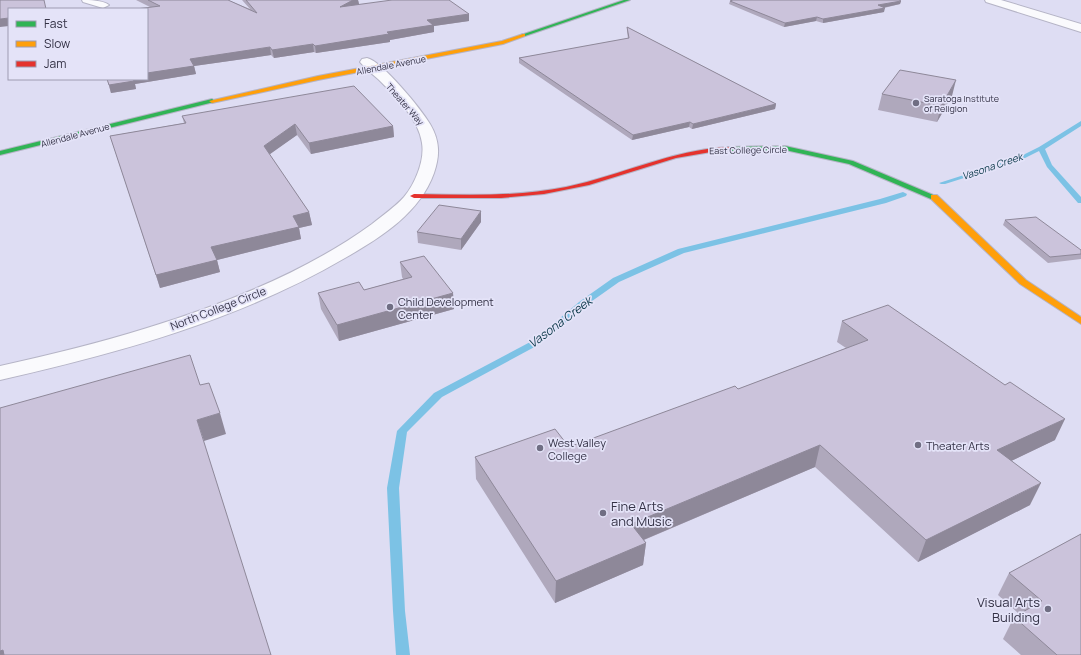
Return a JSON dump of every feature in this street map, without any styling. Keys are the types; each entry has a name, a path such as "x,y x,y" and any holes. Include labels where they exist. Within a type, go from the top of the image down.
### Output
{"street":[{"path":"87,0 103,5"},
{"path":"553,15 606,0"},
{"name":"Allendale Avenue","path":"0,153 151,115 318,78 375,74 503,42 628,0"},
{"path":"990,0 1081,28"},
{"name":"Allendale Avenue","path":"151,115 182,101 267,79 375,74 489,35"},
{"name":"Theater Way","path":"375,74 424,125 430,142 430,158 424,176 414,196"},
{"path":"267,90 332,80 350,80"},
{"name":"East College Circle","path":"414,196 491,197 533,194 586,184 662,161 712,149 785,148 851,162 936,198 1023,282 1081,321"},
{"name":"North College Circle","path":"0,373 31,367 137,338 246,299 285,282 344,252 398,213 414,196"}],"building":[{"path":"0,0 44,0 46,8 8,8 8,18 0,19"},
{"path":"148,0 228,0 257,13 246,0 353,0 340,7 392,0 449,0 469,14 427,20 433,25 315,46 313,44 272,50 270,47 190,59 194,66 148,73 148,8 144,8 160,6"},
{"path":"730,1 901,1 878,5 885,8 823,19 817,17 785,23"},
{"path":"627,27 776,104 693,124 690,122 633,135 519,58 629,38"},
{"path":"900,70 956,80 941,106 882,94"},
{"path":"107,80 134,81 109,85"},
{"path":"354,86 393,126 309,143 295,124 264,146 309,212 293,216 299,227 211,247 217,260 156,275 110,136 186,123 182,116"},
{"path":"439,205 481,211 461,239 417,232"},
{"path":"1036,217 1081,250 1081,254 1050,257 1005,220"},
{"path":"424,256 453,293 337,325 318,293 359,282 364,290 412,277 400,262"},
{"path":"888,305 1005,385 1010,382 1065,419 997,450 1041,483 926,540 820,445 631,524 646,543 556,581 475,457 555,429 569,447 735,386 738,389 868,340 842,321"},
{"path":"190,355 200,385 209,383 220,413 197,420 271,655 4,655 3,650 0,651 0,408"},
{"name":"Visual Arts Building","path":"1081,534 1081,655 1057,655 1014,617 1042,601 1009,573"}],"waterway":[{"name":"Vasona Creek","path":"1041,148 1081,123"},
{"name":"Vasona Creek","path":"943,183 1019,159 1041,148"},
{"path":"1041,148 1049,166 1081,201"},
{"name":"Vasona Creek","path":"403,655 399,611 393,488 402,431 438,395 537,342 582,304 616,280 681,251 883,201 903,194"}],"traffic: fast":[{"path":"523,35 628,0"},
{"path":"0,153 212,101"},
{"path":"729,149 785,148 851,162 934,197"}],"traffic: slow":[{"path":"212,101 318,78 503,42 523,35"},
{"path":"934,197 1023,282 1081,321"}],"traffic: jam":[{"path":"414,196 457,197 523,195 566,189 675,157 711,150 729,149"}],"place":[{"name":"Saratoga Institute of Religion","path":"916,103"},
{"name":"Child Development Center","path":"390,307"},
{"name":"Theater Arts","path":"918,445"},
{"name":"West Valley College","path":"540,448"},
{"name":"Fine Arts and Music","path":"603,513"},
{"name":"Visual Arts Building","path":"1048,609"}]}
